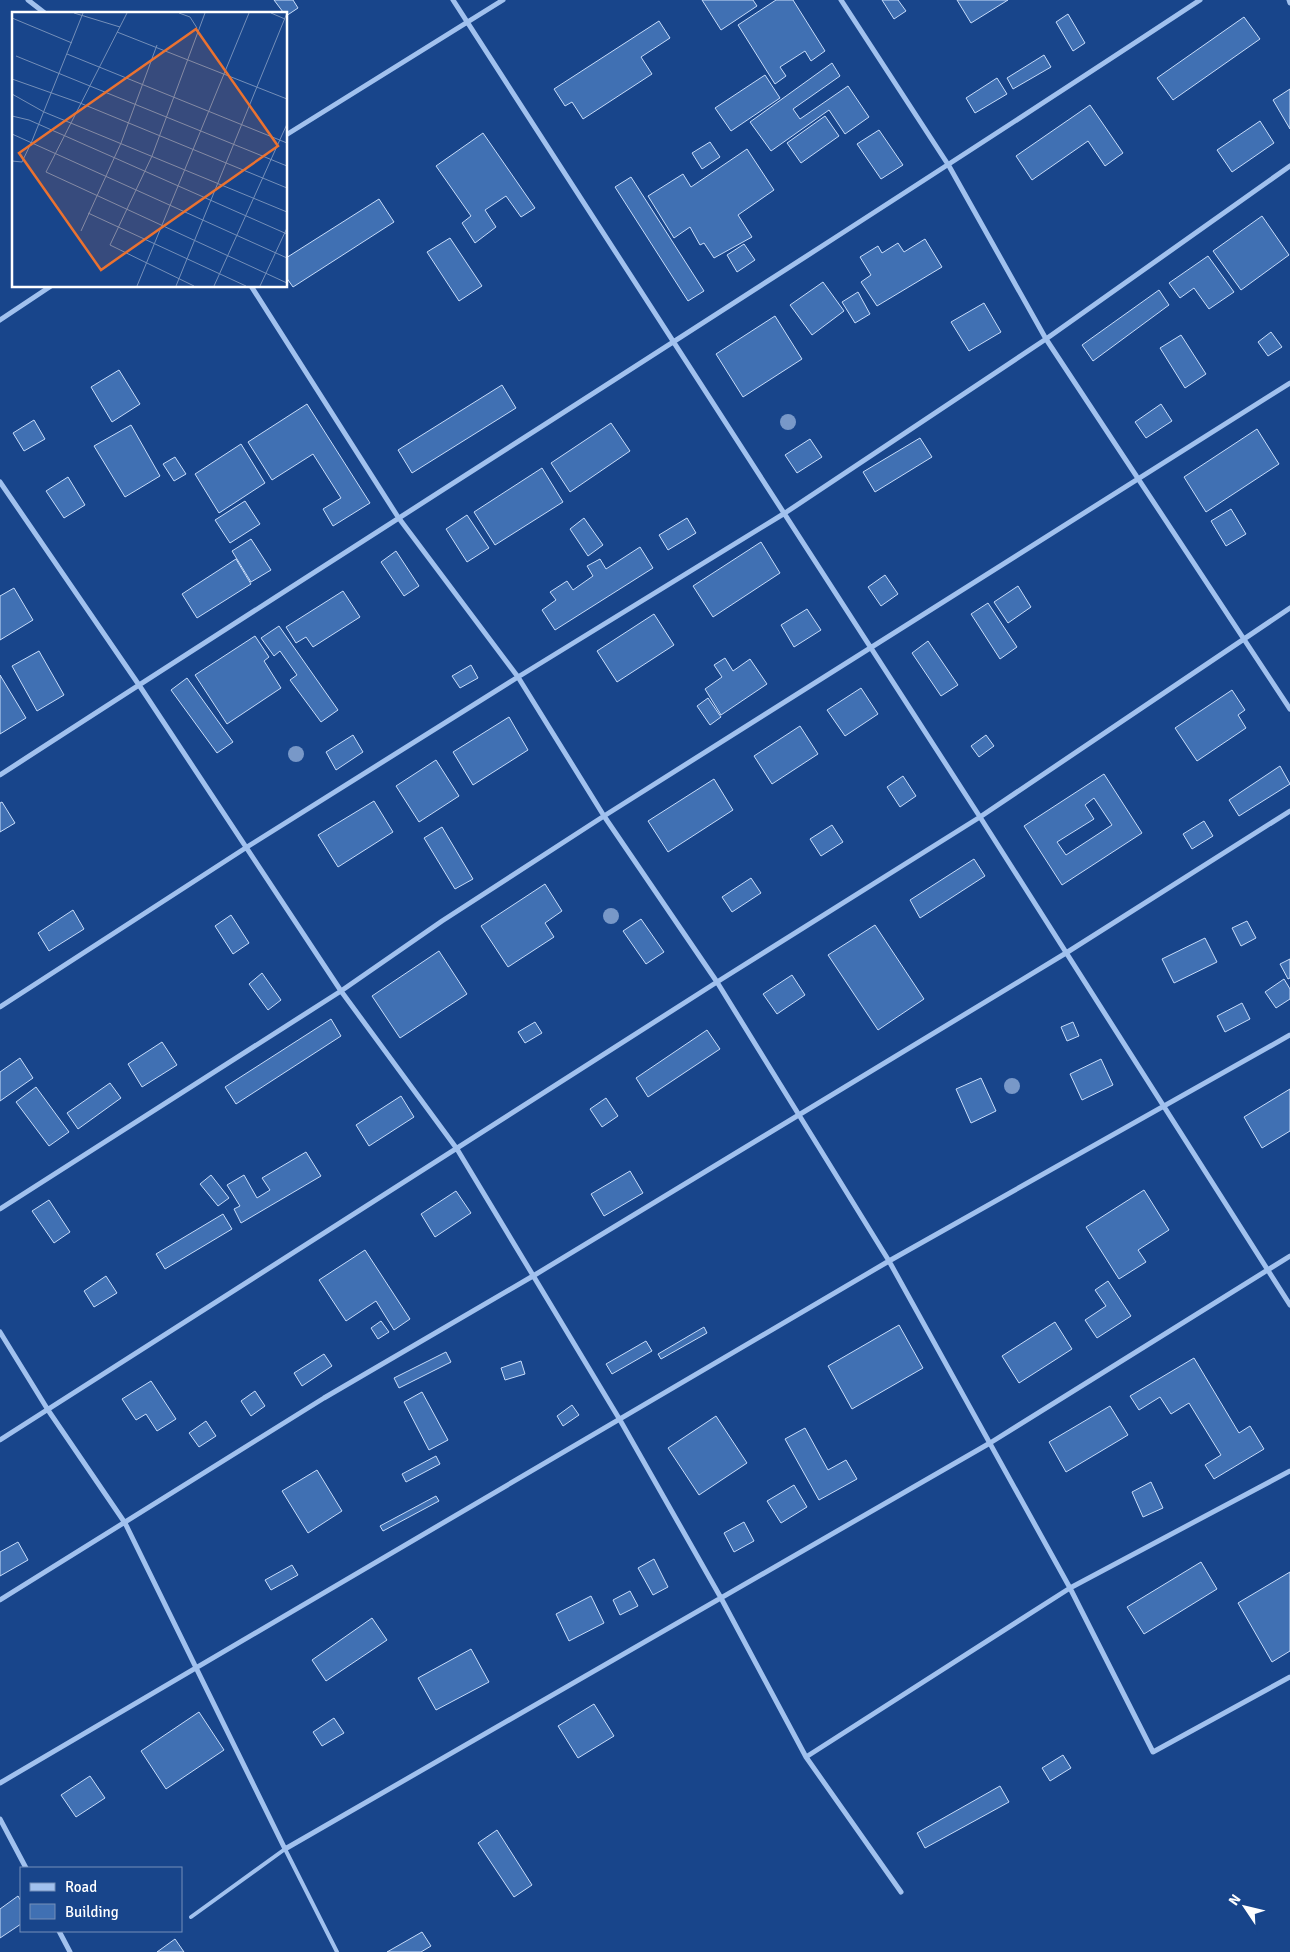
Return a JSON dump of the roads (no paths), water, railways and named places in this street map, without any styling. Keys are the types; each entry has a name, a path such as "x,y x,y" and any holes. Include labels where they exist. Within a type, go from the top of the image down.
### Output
{"street":[{"path":"28,0 43,12"},
{"path":"453,0 871,647 1290,1305"},
{"path":"288,134 503,0"},
{"path":"841,0 949,166 1046,339 1290,709"},
{"path":"0,775 398,517 949,166 1200,0"},
{"path":"0,1007 518,677 785,514 1046,339 1290,166"},
{"path":"0,320 48,288"},
{"path":"252,288 398,517 518,677 604,816 717,982 799,1115 888,1261 990,1443 1070,1588 1153,1752 1290,1677"},
{"path":"0,1209 341,990 442,921 604,816 1290,383"},
{"path":"0,482 139,685 341,990 457,1149 620,1420 721,1598 806,1757 901,1892"},
{"path":"0,1440 717,982 980,818 1243,638 1290,608"},
{"path":"0,1600 324,1398 533,1276 1066,952 1290,811"},
{"path":"0,1783 888,1261 1290,1036"},
{"path":"0,1332 48,1410 125,1523 197,1666 285,1849 990,1443 1290,1256"},
{"path":"806,1757 1070,1588 1290,1471"},
{"path":"0,1819 25,1867"},
{"path":"60,1932 70,1952"}],"lane":[{"path":"191,1917 285,1849 337,1952"}]}
